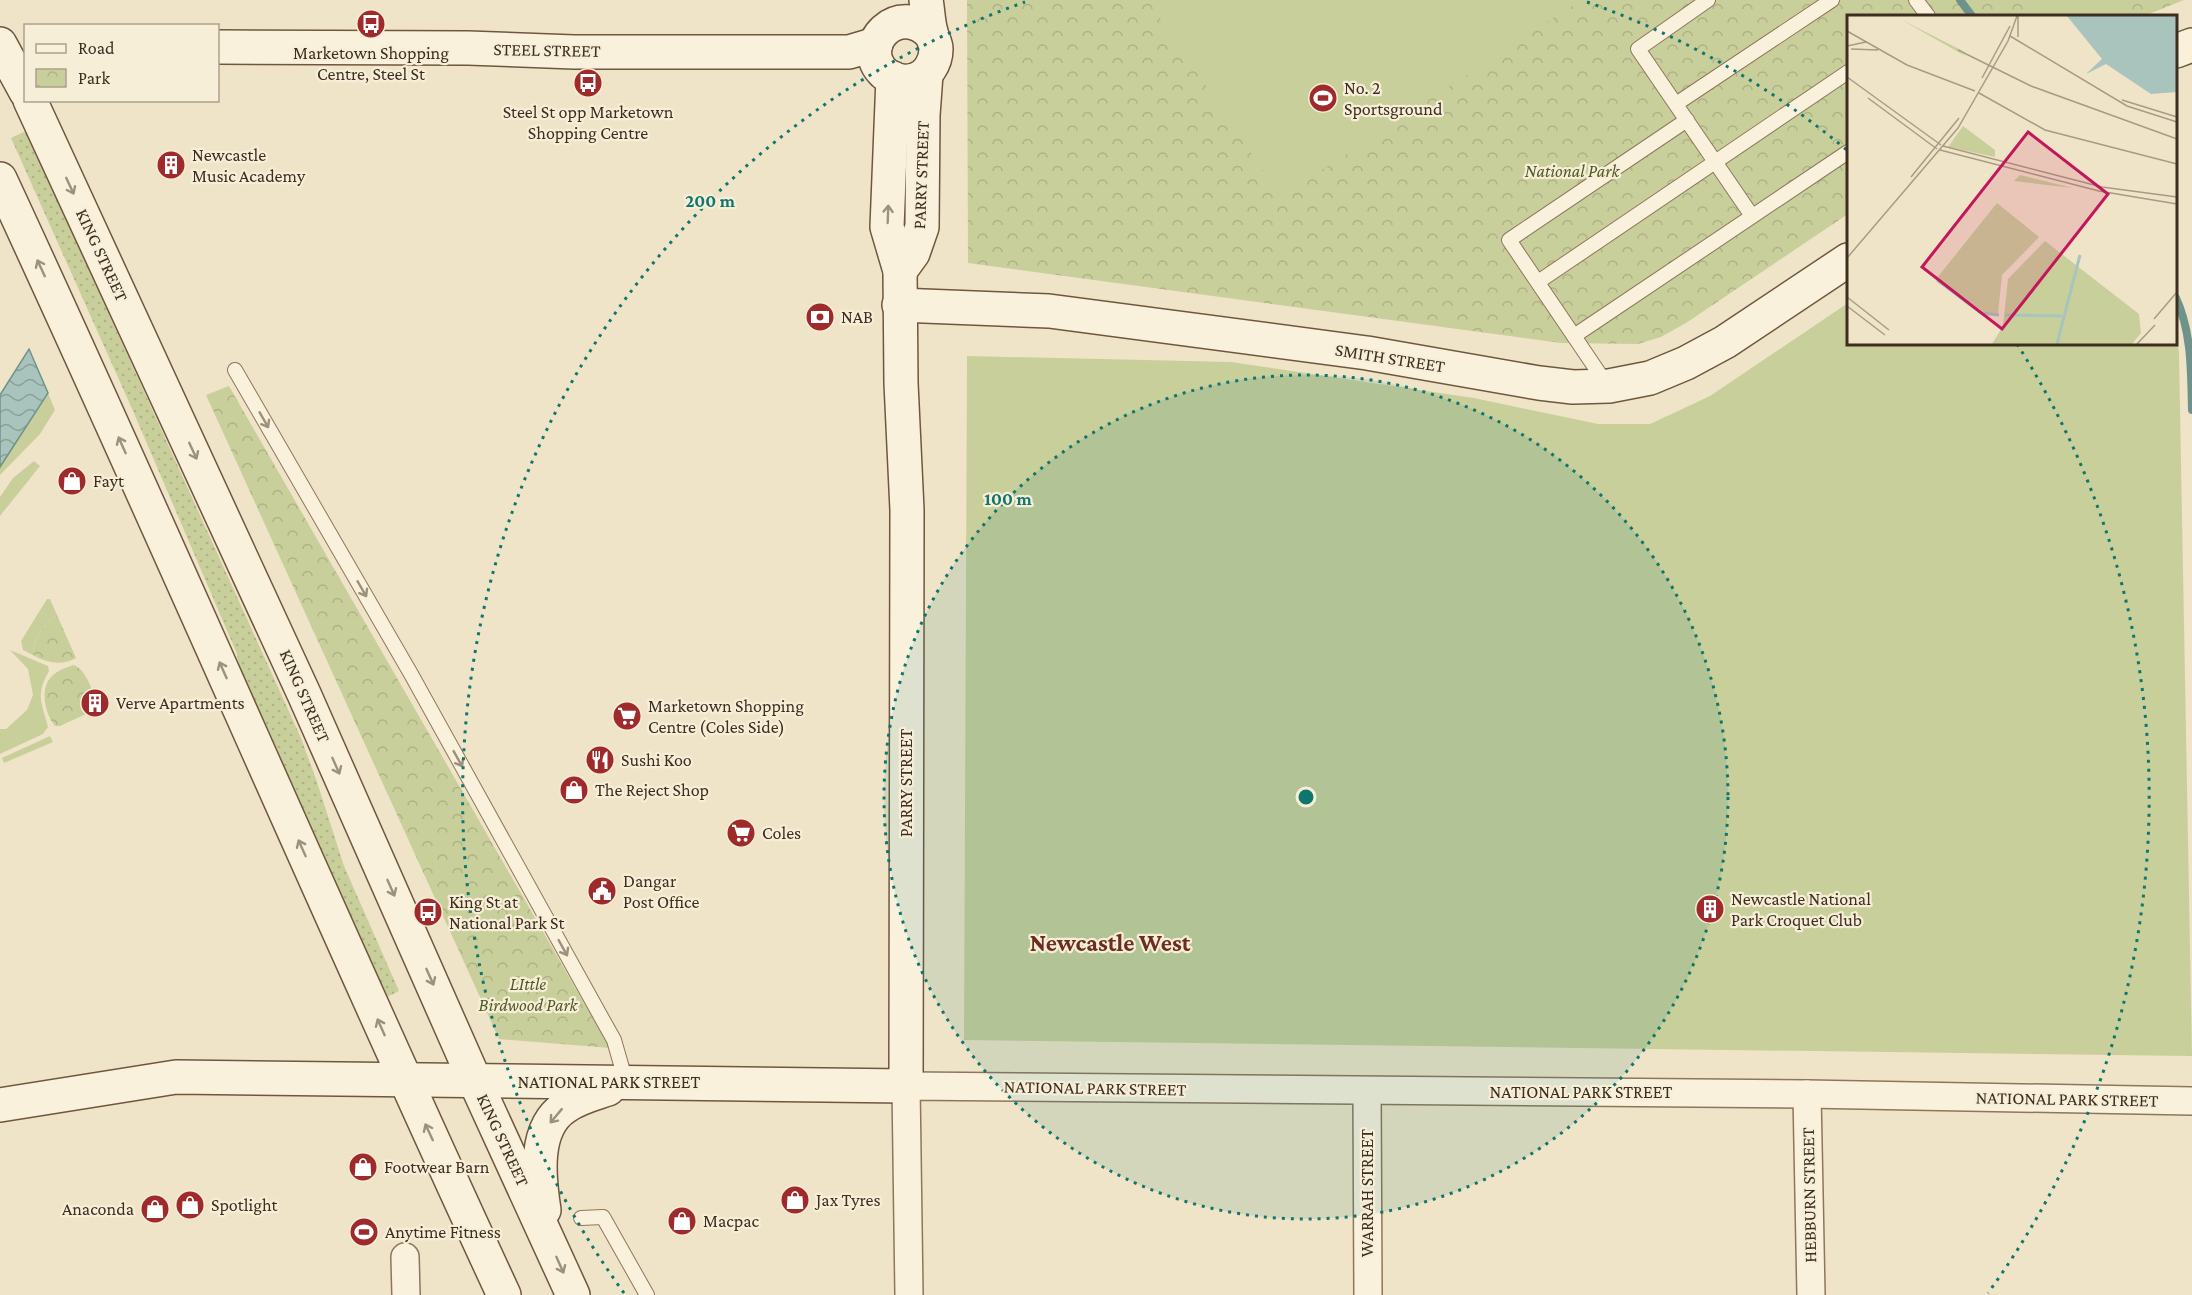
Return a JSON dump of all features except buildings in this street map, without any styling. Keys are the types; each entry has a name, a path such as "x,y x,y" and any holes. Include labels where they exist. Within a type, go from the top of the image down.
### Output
{"street":[{"name":"PARRY STREET","path":"900,271 913,253 922,227 923,115 926,74 935,58 936,48 931,34 926,0"},
{"path":"926,74 908,82 884,73 878,64 889,22 911,21 922,26 931,34"},
{"name":"STEEL STREET","path":"219,47 468,48 585,52 849,52 889,22"},
{"path":"24,43 0,43 24,88"},
{"path":"2177,50 2192,45"},
{"name":"PARRY STREET","path":"893,78 887,227 900,271 899,305 907,510 906,1086 909,1295"},
{"name":"KING STREET","path":"31,102 304,694 475,1081 573,1295"},
{"path":"0,179 104,403 405,1080 504,1295"},
{"name":"SMITH STREET","path":"899,305 1048,311 1367,353 1539,383 1573,387 1609,386 1650,378 1686,363 1725,342 1847,261"},
{"name":"NATIONAL PARK STREET","path":"0,1105 176,1077 1807,1094 2192,1101"},
{"path":"547,1235 539,1181 541,1153 551,1118 575,1101 626,1082"},
{"name":"WARRAH STREET","path":"1367,1091 1368,1295"},
{"name":"HEBBURN STREET","path":"1807,1094 1810,1295"},
{"path":"405,1257 406,1295"}],"lane":[{"path":"1708,0 1638,49 1752,216"},
{"path":"1676,104 1832,0"},
{"path":"1916,0 1927,15"},
{"path":"1538,282 1847,73"},
{"path":"1609,386 1509,240 1687,120"},
{"path":"1574,336 1847,153"},
{"path":"235,370 411,674 614,1040 626,1082"},
{"path":"581,1218 603,1217 647,1295"}],"green space":[{"name":"National Park","path":"967,0 2184,0 2146,15 1847,15 1847,215 1686,323 1661,337 1638,344 1561,343 968,263"},
{"name":"No. 2 Sportsground","path":"1148,0 1581,0 1281,197"},
{"path":"2020,0 2144,0 2111,15 2028,15"},
{"path":"26,131 301,738 344,866 399,991 387,997 240,673 237,654 133,411 11,138"},
{"path":"1847,304 1847,345 2177,345 2177,339 2192,1056 964,1040 967,356 1231,362 1474,398 1598,424 1650,424 1710,396"},
{"name":"LIttle Birdwood Park","path":"229,386 610,1048 499,1039 206,395"},
{"path":"48,393 55,410 40,434 0,475 0,467"},
{"path":"34,461 40,466 0,516 0,497 13,478"},
{"path":"47,599 50,599 57,615 40,632 33,655 23,650 21,641"},
{"path":"57,615 76,658 60,663 49,662 33,655 40,632"},
{"path":"10,650 48,666 49,671 42,687 41,699 48,727 43,734 0,754 0,729 6,729 27,710 33,695 28,669"},
{"path":"74,665 89,683 94,706 86,714 60,726 55,726 46,708 46,687 54,674"},
{"path":"50,736 53,742 4,763 2,758"}],"water":[{"path":"29,349 48,393 0,467 0,395"}],"waterway":[{"path":"1960,0 1971,15"},
{"path":"2177,301 2188,339 2192,410"}],"place":[{"name":"Marketown Shopping Centre, Steel St","path":"371,24"},
{"name":"Steel St opp Marketown Shopping Centre","path":"588,83"},
{"name":"No. 2 Sportsground","path":"1323,98"},
{"name":"Newcastle Music Academy","path":"171,165"},
{"name":"NAB","path":"820,317"},
{"name":"Fayt","path":"72,481"},
{"name":"Verve Apartments","path":"95,703"},
{"name":"Marketown Shopping Centre (Coles Side)","path":"627,716"},
{"name":"Sushi Koo","path":"600,760"},
{"name":"The Reject Shop","path":"574,790"},
{"name":"Coles","path":"741,833"},
{"name":"Dangar Post Office","path":"602,891"},
{"name":"Newcastle National Park Croquet Club","path":"1710,909"},
{"name":"King St at National Park St","path":"428,912"},
{"name":"Footwear Barn","path":"363,1167"},
{"name":"Jax Tyres","path":"795,1200"},
{"name":"Spotlight","path":"190,1205"},
{"name":"Anaconda","path":"155,1209"},
{"name":"Macpac","path":"682,1221"},
{"name":"Anytime Fitness","path":"364,1232"}],"district":[{"name":"Newcastle West","path":"1110,943"}]}
